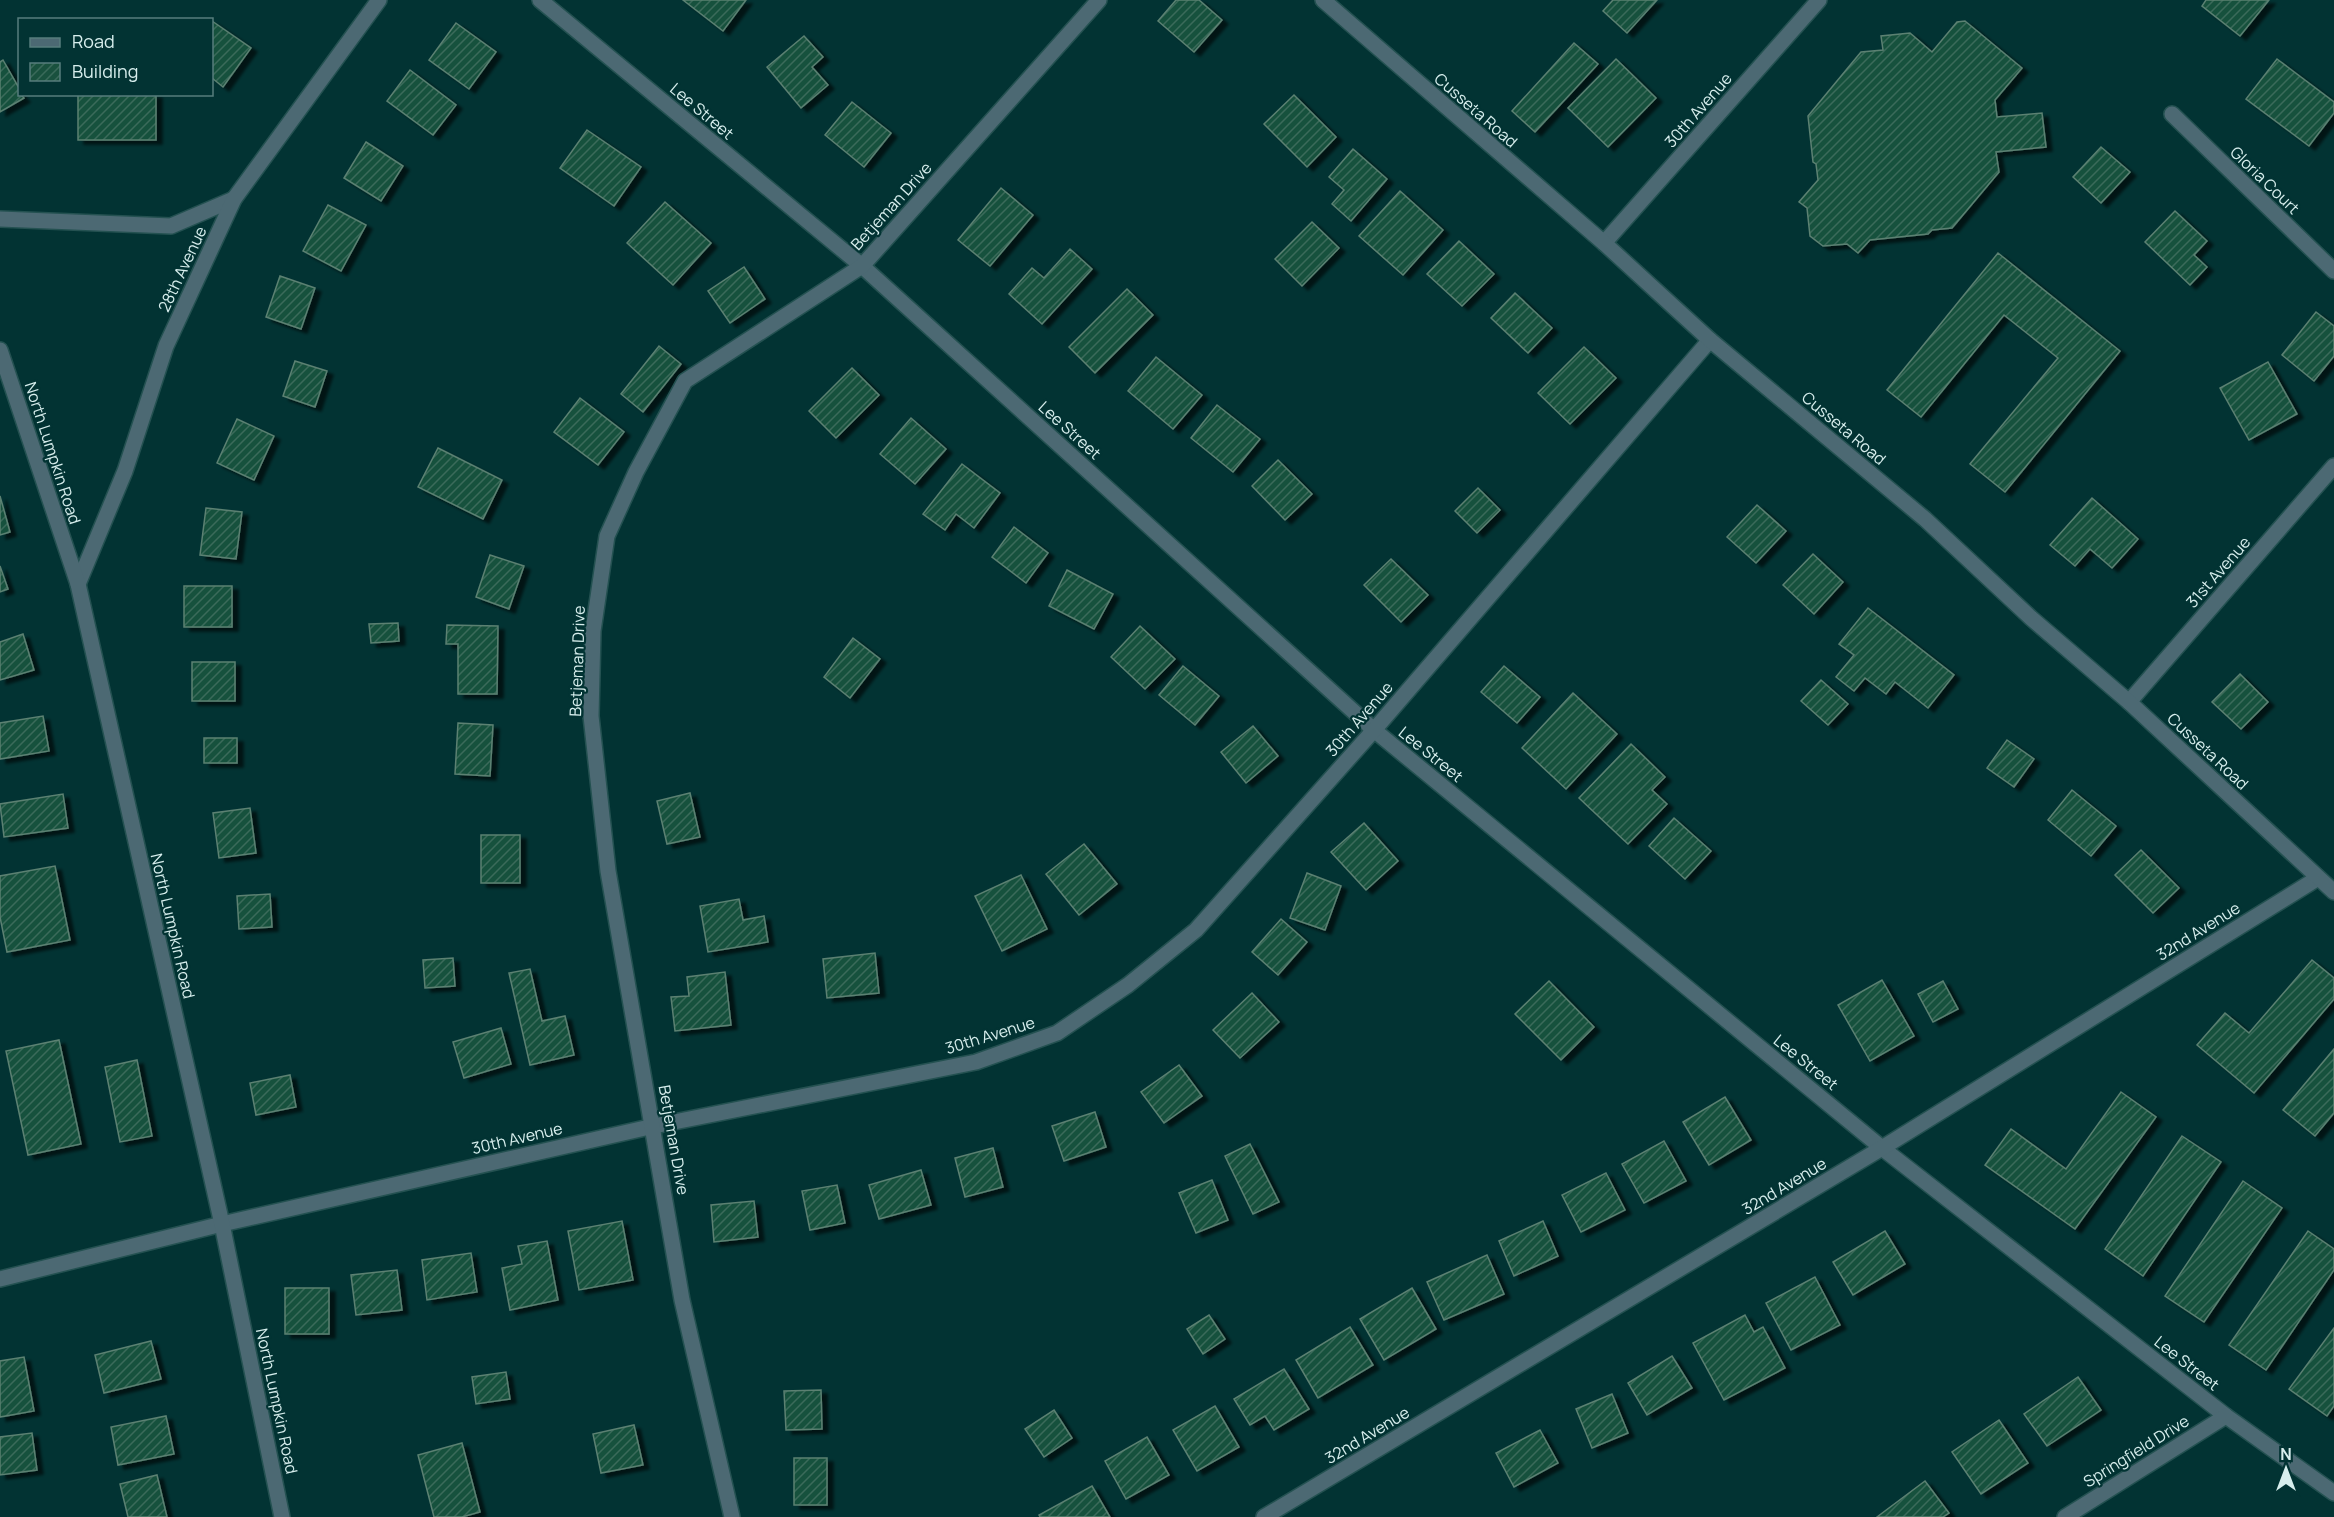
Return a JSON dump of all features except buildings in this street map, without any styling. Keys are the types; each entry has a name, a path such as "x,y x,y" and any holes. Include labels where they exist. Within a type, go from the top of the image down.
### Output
{"street":[{"name":"28th Avenue","path":"78,585 125,471 166,346 234,199 379,0"},
{"name":"Lee Street","path":"540,0 862,266 1374,730 1882,1148 2226,1416 2334,1493"},
{"name":"Betjeman Drive","path":"732,1517 682,1300 654,1126 608,871 591,716 593,631 607,536 636,472 685,381 862,266 1099,0"},
{"name":"Cusseta Road","path":"1323,0 1604,243 1710,340 1925,519 2031,618 2129,702 2334,892"},
{"name":"30th Avenue","path":"1604,243 1819,0"},
{"name":"Gloria Court","path":"2172,114 2334,271"},
{"path":"0,219 171,226 234,199"},
{"name":"30th Avenue","path":"0,1279 222,1224 654,1126 976,1062 1057,1033 1128,985 1196,930 1374,730 1710,340"},
{"name":"North Lumpkin Road","path":"0,350 78,585 222,1224 282,1517"},
{"name":"31st Avenue","path":"2129,702 2334,466"},
{"name":"32nd Avenue","path":"1264,1517 1882,1148 2318,878"},
{"name":"Springfield Drive","path":"2066,1517 2226,1416"}]}
